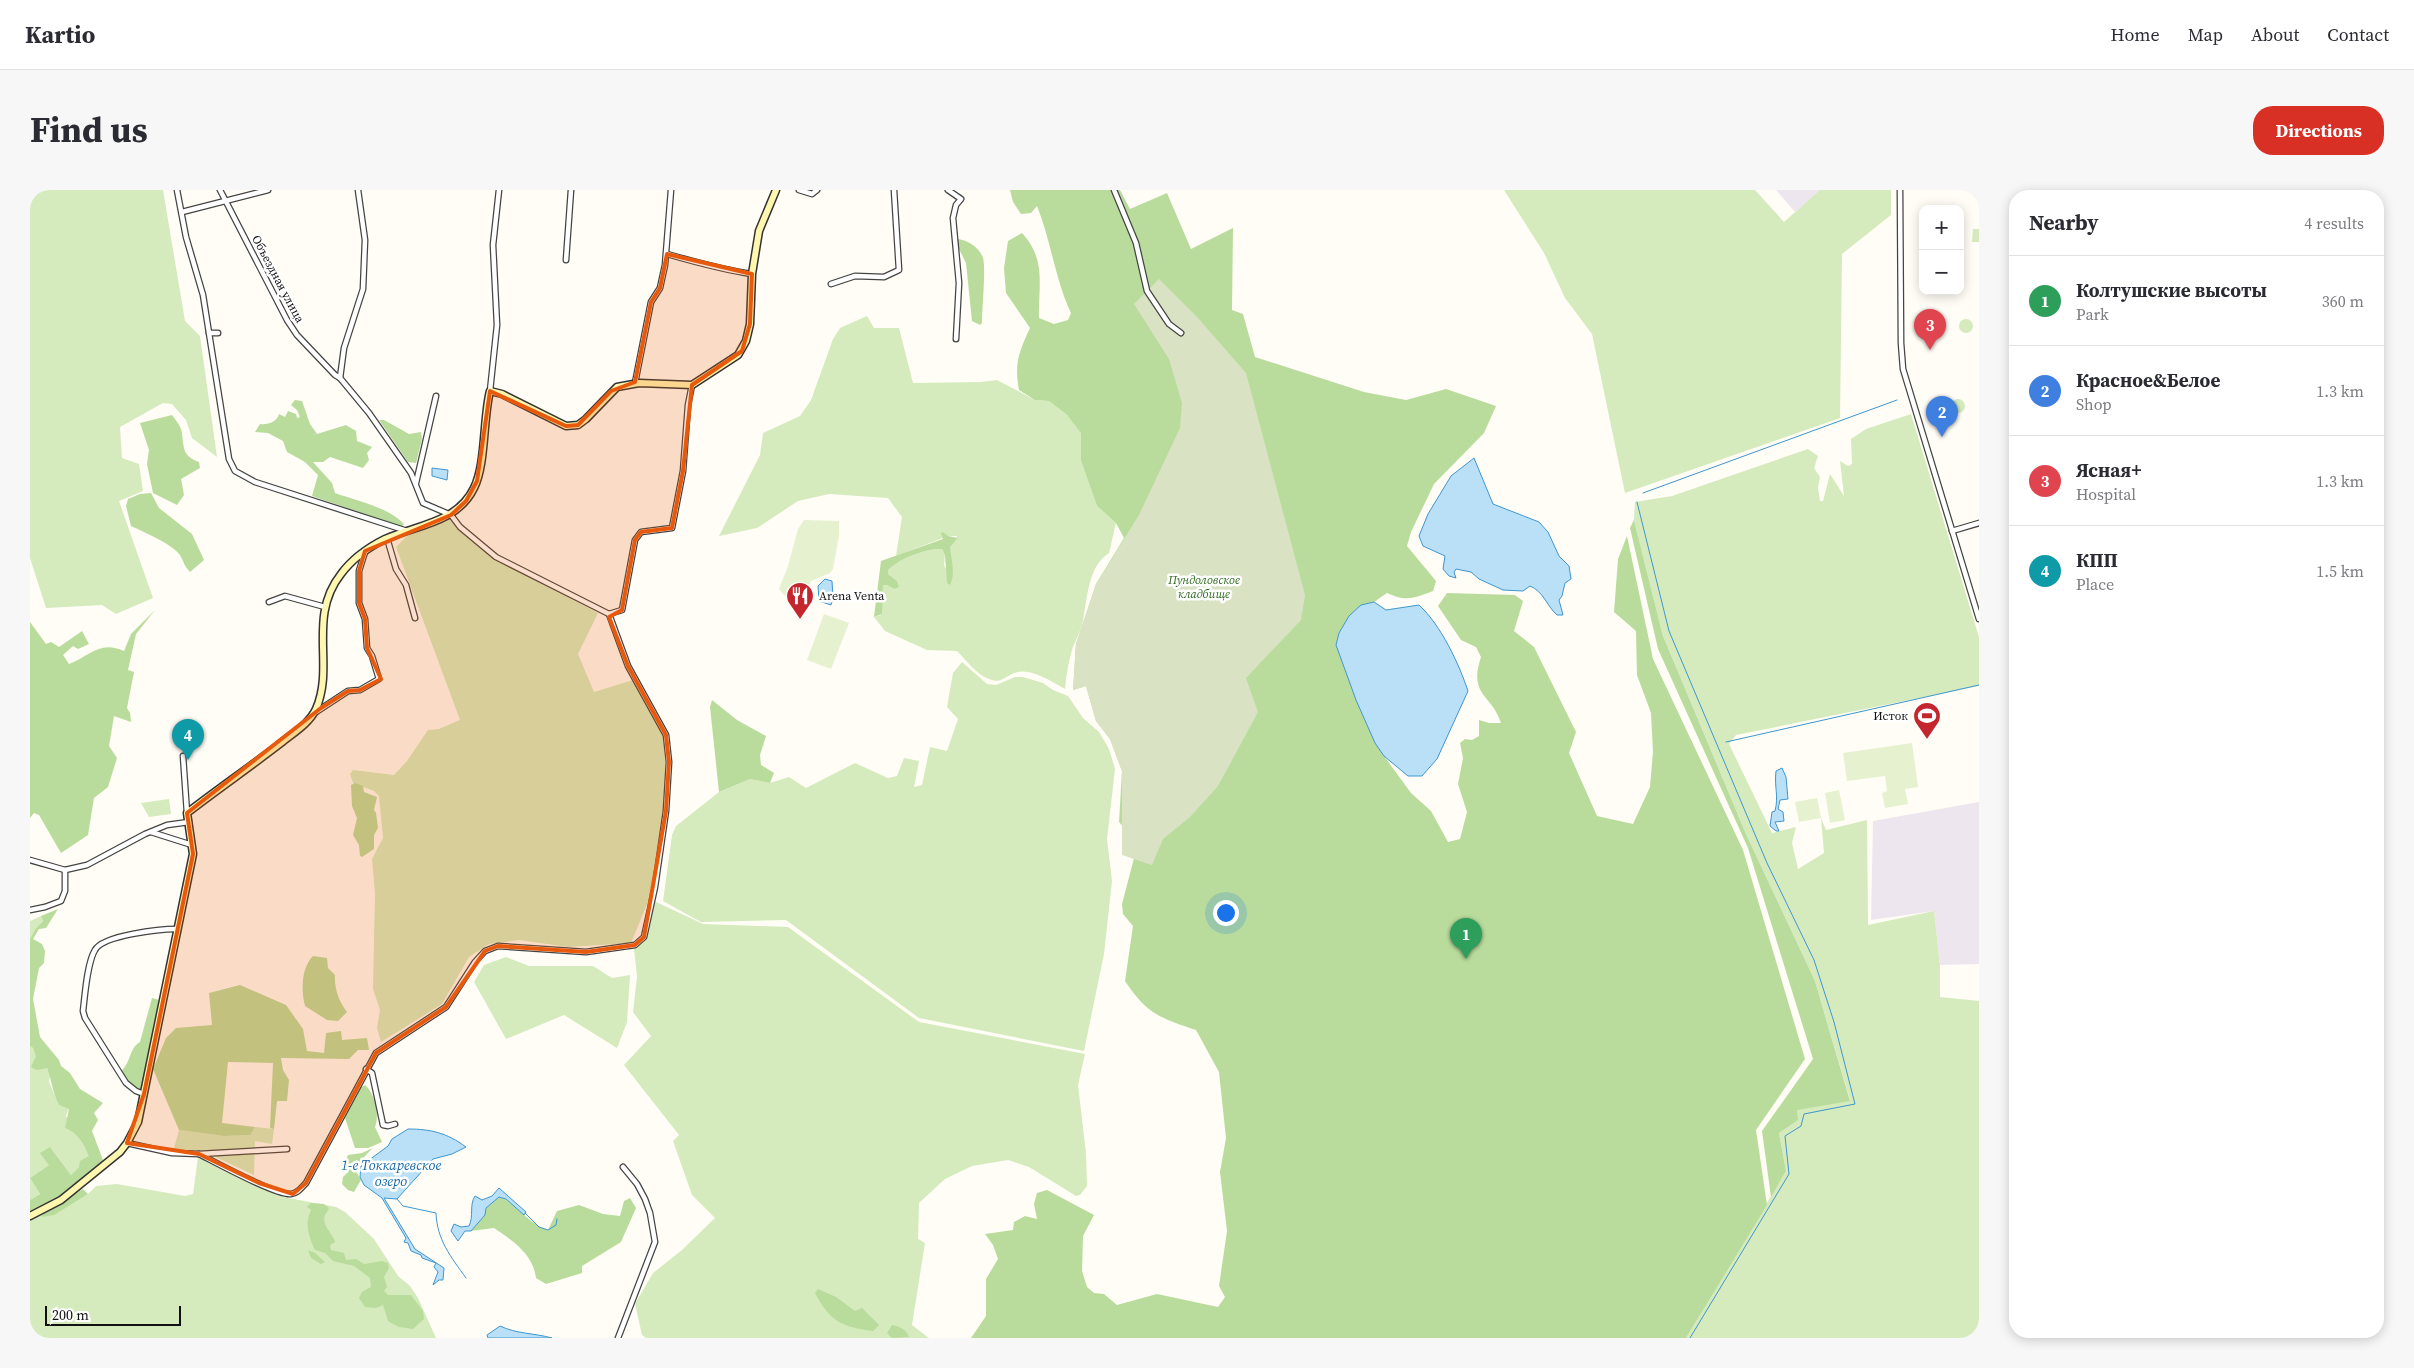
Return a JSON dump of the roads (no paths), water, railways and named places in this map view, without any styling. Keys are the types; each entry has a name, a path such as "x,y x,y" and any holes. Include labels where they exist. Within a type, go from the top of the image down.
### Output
{"street":[{"path":"177,190 186,237 203,295 229,459 235,471 255,482 408,532"},
{"name":"Объездная улица","path":"220,190 287,320 311,351 340,378 369,413 411,473 423,503 451,515"},
{"path":"182,212 225,199 268,190"},
{"path":"340,378 344,348 363,289 365,240 358,190"},
{"path":"312,717 318,703 322,685 322,630 325,607 342,572 365,551 387,538 451,515 466,501 477,481 497,325 493,245 499,190"},
{"path":"566,260 571,190"},
{"path":"635,383 652,302 660,288 667,254 671,190"},
{"path":"490,391 502,394 559,423 571,427 586,419 617,387 635,383 692,385 733,360 742,351 750,324 752,274 759,231 776,190"},
{"path":"799,190 812,194 817,190"},
{"path":"831,284 855,276 884,277 899,270 894,190"},
{"path":"948,190 961,199 956,205 953,218 959,283 956,339"},
{"path":"1114,190 1136,242 1147,291 1169,324 1181,333"},
{"path":"1900,190 1901,343 1903,369 1979,618"},
{"path":"667,254 722,270 752,274"},
{"path":"209,333 218,333"},
{"path":"609,614 622,610 635,540 642,532 672,528 683,471 688,405 692,385"},
{"path":"415,484 436,396"},
{"path":"199,1154 286,1194 299,1191 314,1168 366,1069 381,1048 446,1007 475,962 485,951 498,946 586,952 635,945 644,937 655,886 666,810 669,762 666,735 628,666 609,614 496,557 460,528 451,515"},
{"path":"1952,532 1979,523"},
{"path":"387,538 396,568 406,585 415,618"},
{"path":"187,813 259,760 321,708 348,691 360,690 379,679 372,656 367,648 366,619 359,603 359,571 365,551"},
{"path":"268,602 285,596 325,607"},
{"path":"30,1216 51,1207 72,1192 127,1143 138,1122 193,845 187,813 183,756"},
{"path":"30,860 64,870 87,865 150,832 167,825 189,822"},
{"path":"150,832 193,845"},
{"path":"30,910 45,907 60,900 65,891 64,870"},
{"path":"144,1094 136,1091 126,1083 85,1018 83,1011 92,959 95,950 102,943 151,931 177,930"},
{"path":"366,1069 372,1072 383,1125 395,1124"},
{"path":"127,1143 172,1153 199,1154 287,1149"},
{"path":"618,1338 655,1242 650,1213 645,1199 637,1184 622,1167"}],"water":[{"path":"1474,458 1493,504 1539,522 1548,532 1559,556 1569,566 1571,579 1565,583 1559,600 1563,615 1557,615 1542,595 1530,586 1523,591 1503,590 1479,579 1471,572 1456,569 1454,572 1456,578 1449,576 1443,569 1445,556 1423,546 1419,536 1428,514 1451,476"},
{"path":"432,468 448,470 447,480 432,476"},
{"path":"825,579 832,581 833,598 831,605 819,601 818,586"},
{"path":"1374,602 1386,610 1419,605 1442,634 1460,669 1468,691 1437,759 1422,776 1408,776 1384,756 1375,743 1356,700 1336,645 1339,633 1349,616 1361,605"},
{"path":"1782,768 1786,777 1788,799 1780,800 1778,809 1783,812 1784,821 1775,822 1779,831 1776,831 1770,826 1777,796 1776,771"},
{"name":"1-е Токкаревское озеро","path":"408,1129 439,1133 452,1138 466,1147 452,1154 433,1159 397,1199 384,1198 415,1249 444,1268 443,1280 439,1280 433,1285 438,1272 434,1267 436,1263 422,1258 421,1255 411,1251 408,1243 404,1242 406,1238 382,1198 364,1185 360,1177 361,1166 388,1146 392,1139"},
{"path":"499,1188 526,1212 524,1215 506,1199 499,1197 486,1208 485,1215 471,1231 465,1231 458,1241 451,1231 454,1224 461,1227 469,1226 472,1203 475,1196 482,1200 492,1196"},
{"path":"500,1326 513,1331 552,1338 488,1338 487,1335"}],"waterway":[{"path":"1643,493 1897,400"},
{"path":"1637,502 1669,631 1767,863 1814,960 1834,1022 1855,1104 1804,1114 1801,1126 1785,1136 1789,1174 1690,1338"},
{"path":"1726,742 1979,685"},
{"path":"397,1199 403,1206 436,1213 442,1240 466,1278"},
{"path":"525,1213 539,1227 548,1230 556,1225 557,1219"}],"place":[{"name":"Ясная+","path":"1930,350"},
{"name":"Красное&Белое","path":"1942,437"},
{"name":"Arena Venta","path":"800,620"},
{"name":"Исток","path":"1927,740"},
{"name":"КПП","path":"188,760"},
{"name":"Колтушские высоты","path":"1466,959"}],"park label":[{"name":"Пундоловское кладбище","path":"1204,587"}]}
